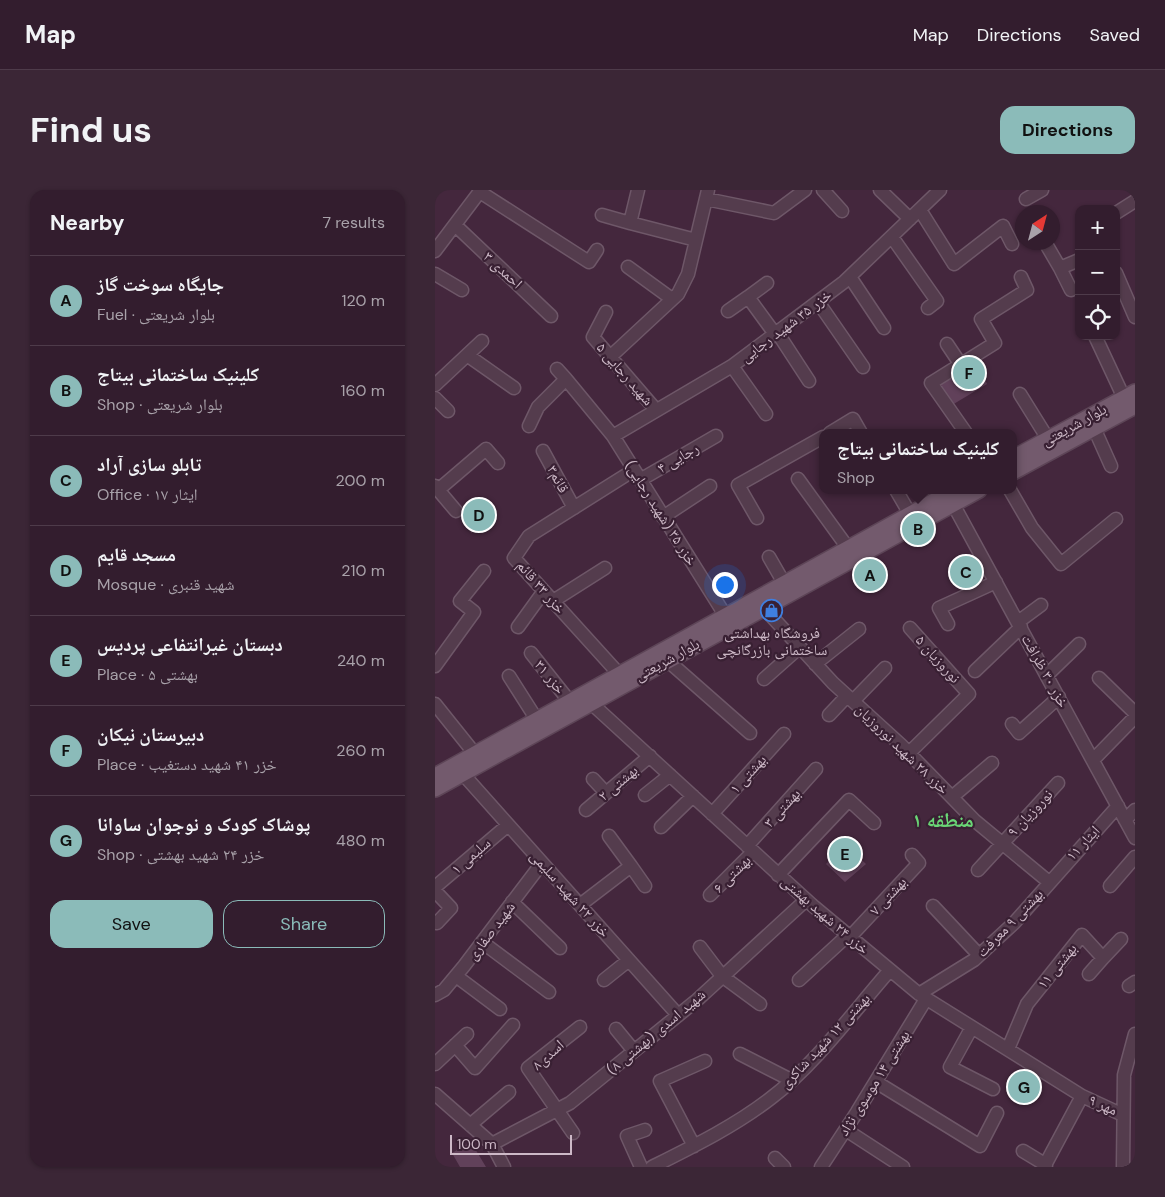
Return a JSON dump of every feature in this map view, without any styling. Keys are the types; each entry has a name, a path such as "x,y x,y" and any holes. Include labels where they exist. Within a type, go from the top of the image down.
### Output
{"main road":[{"name":"بلوار شریعتی","path":"1017,457 1032,455 1094,428 1131,399"},
{"name":"بلوار شریعتی","path":"1017,468 1048,439 1131,399"},
{"name":"بلوار شریعتی","path":"435,776 910,514 954,497"},
{"name":"بلوار شریعتی","path":"435,789 763,607 954,497"}],"street":[{"path":"630,223 638,190"},
{"path":"610,357 678,294 688,274 707,194 774,213 805,190"},
{"path":"823,190 842,211"},
{"path":"880,190 910,219"},
{"name":"خزر ۳۵ شهید رجایی","path":"613,436 733,366 850,277 940,190"},
{"path":"1026,199 1043,190"},
{"path":"435,252 480,191 589,262 597,250"},
{"path":"1120,210 1135,201"},
{"path":"920,210 954,264 1003,226 1012,244"},
{"path":"602,215 696,240"},
{"name":"احمدی ۳","path":"455,225 551,316"},
{"path":"892,237 937,301 928,308"},
{"path":"1050,250 1071,290"},
{"path":"1061,268 1075,262"},
{"path":"628,267 672,299"},
{"path":"435,274 462,290"},
{"path":"850,277 884,328"},
{"path":"963,429 931,383 995,344 981,318 1027,290 1021,277"},
{"path":"1120,282 1135,317"},
{"path":"728,311 767,283"},
{"path":"748,297 776,333 809,381"},
{"path":"818,302 863,367"},
{"name":"شهید رجایی ۵","path":"606,312 593,337 656,410"},
{"path":"1097,340 1131,399"},
{"path":"435,386 481,341"},
{"path":"947,344 961,365"},
{"path":"467,355 514,388"},
{"path":"733,366 766,414"},
{"name":"خزر ۳۵ (شهید رجایی)","path":"557,369 613,436 725,615"},
{"path":"529,426 538,407 566,378"},
{"path":"1020,394 1048,439"},
{"path":"435,398 449,411"},
{"path":"837,429 853,420 859,429"},
{"path":"1094,428 1111,466"},
{"name":"رجایی ۴","path":"574,508 716,436"},
{"path":"757,518 738,485 819,439"},
{"path":"456,511 437,488 486,449 498,463"},
{"name":"قائم۳","path":"543,451 574,508"},
{"path":"798,479 848,548"},
{"path":"663,517 710,486"},
{"path":"898,494 910,514"},
{"path":"1012,494 1032,528 1061,564 1116,519"},
{"name":"خزر ۳۰ ظرافت","path":"954,497 996,582 1135,838"},
{"name":"خزر ۳۳ قائم","path":"574,508 529,536 514,558 619,674"},
{"path":"769,557 784,583"},
{"path":"553,601 605,568"},
{"path":"435,666 474,612 460,601 484,570"},
{"path":"948,624 939,608 996,582"},
{"path":"518,627 545,591"},
{"path":"975,671 1041,605"},
{"name":"خزر ۲۸ شهید نوروزیان","path":"763,607 815,664 909,753 974,820 1049,882"},
{"name":"نوروزیان ۵","path":"909,753 969,694 910,628"},
{"path":"815,664 859,629"},
{"path":"1047,675 1079,644"},
{"path":"764,679 800,647"},
{"name":"خزر ۳۱","path":"531,653 570,702"},
{"path":"667,660 750,733"},
{"path":"829,715 885,668"},
{"path":"509,676 537,720"},
{"path":"1099,678 1135,713"},
{"path":"1012,724 1019,733 1059,697"},
{"name":"خزر ۲۴ شهید بهشتی","path":"591,703 806,900 922,996 1082,1096"},
{"path":"435,704 475,754"},
{"path":"1093,760 1135,717"},
{"name":"بهشتی ۱","path":"712,814 784,734"},
{"name":"بهشتی ۲","path":"586,810 649,756"},
{"path":"952,797 993,763"},
{"name":"بهشتی ۳","path":"750,849 816,769"},
{"name":"خزر ۲۲ شهید سلیمی","path":"463,774 678,1015"},
{"path":"645,795 670,775"},
{"path":"593,779 606,794"},
{"name":"نوروزیان ۹","path":"978,870 1001,842 1057,783"},
{"path":"661,827 693,796"},
{"path":"779,875 849,800 874,823"},
{"name":"ایثار ۱۱","path":"1049,882 1118,806"},
{"path":"1125,820 1135,810"},
{"name":"سلیمی ۱","path":"435,887 508,824"},
{"path":"609,836 645,886"},
{"name":"بهشتی ۶","path":"710,895 750,849"},
{"name":"بهشتی ۷","path":"849,936 919,863 912,855"},
{"path":"1110,886 1135,857"},
{"name":"شهید صفاری","path":"435,995 444,990 456,976 542,863"},
{"path":"580,905 631,866"},
{"name":"بهشتی ۹ معرفت","path":"922,996 979,955 1014,923 1049,882"},
{"path":"435,891 451,908 437,923"},
{"name":"شهید اسدی (بهشتی ۸)","path":"492,1144 570,1103 678,1015 806,900"},
{"path":"512,902 560,948"},
{"path":"933,906 979,955"},
{"name":"بهشتی ۱۱","path":"1008,1049 1027,1004 1082,935 1103,958"},
{"path":"799,980 849,936"},
{"path":"1089,974 1121,938"},
{"path":"482,942 549,992"},
{"path":"699,947 723,976 760,1004"},
{"path":"604,980 629,960"},
{"name":"بهشتی ۱۲ شهید شاکری","path":"652,1167 694,1146 770,1099 791,1080 890,970"},
{"path":"456,976 500,1009"},
{"name":"بهشتی ۱۴ موسوی نژاد","path":"821,1167 876,1082 922,996"},
{"path":"455,1045 475,1068 513,1025"},
{"name":"اسدی۸","path":"558,1109 528,1068 580,1027"},
{"path":"972,1027 950,1067 993,1089"},
{"path":"616,1029 634,1051"},
{"path":"435,1064 467,1034"},
{"path":"1123,1167 1123,1115 1135,1034"},
{"path":"740,1054 791,1080"},
{"path":"694,1146 659,1081 705,1061"},
{"path":"876,1082 979,1146 997,1113"},
{"path":"470,1125 509,1092"},
{"path":"435,1094 492,1144 504,1167"},
{"path":"1023,1151 1045,1166 1082,1096"},
{"name":"مهر ۹","path":"1082,1096 1123,1115"},
{"path":"558,1109 573,1133"},
{"path":"641,1167 627,1136 645,1130"},
{"path":"846,1130 903,1167"}],"building":[{"path":"977,362 987,384 952,405 938,384"},
{"path":"489,500 497,520 471,533 462,510"},
{"path":"845,844 866,864 845,882 826,864"},
{"path":"471,1142 486,1167 460,1167 452,1153"}],"place":[{"name":"دبیرستان نیکان","path":"969,373"},
{"name":"مسجد قایم","path":"479,515"},
{"name":"کلینیک ساختمانی بیتاج","path":"918,529"},
{"name":"تابلو سازی آراد","path":"966,572"},
{"name":"جایگاه سوخت گاز","path":"870,575"},
{"name":"فروشگاه بهداشتی ساختمانی بازرگانچی","path":"772,610"},
{"name":"دبستان غیرانتفاعی پردیس","path":"845,854"},
{"name":"پوشاک کودک و نوجوان ساوانا","path":"1024,1087"}],"district":[{"name":"منطقه ۱","path":"943,820"}]}
